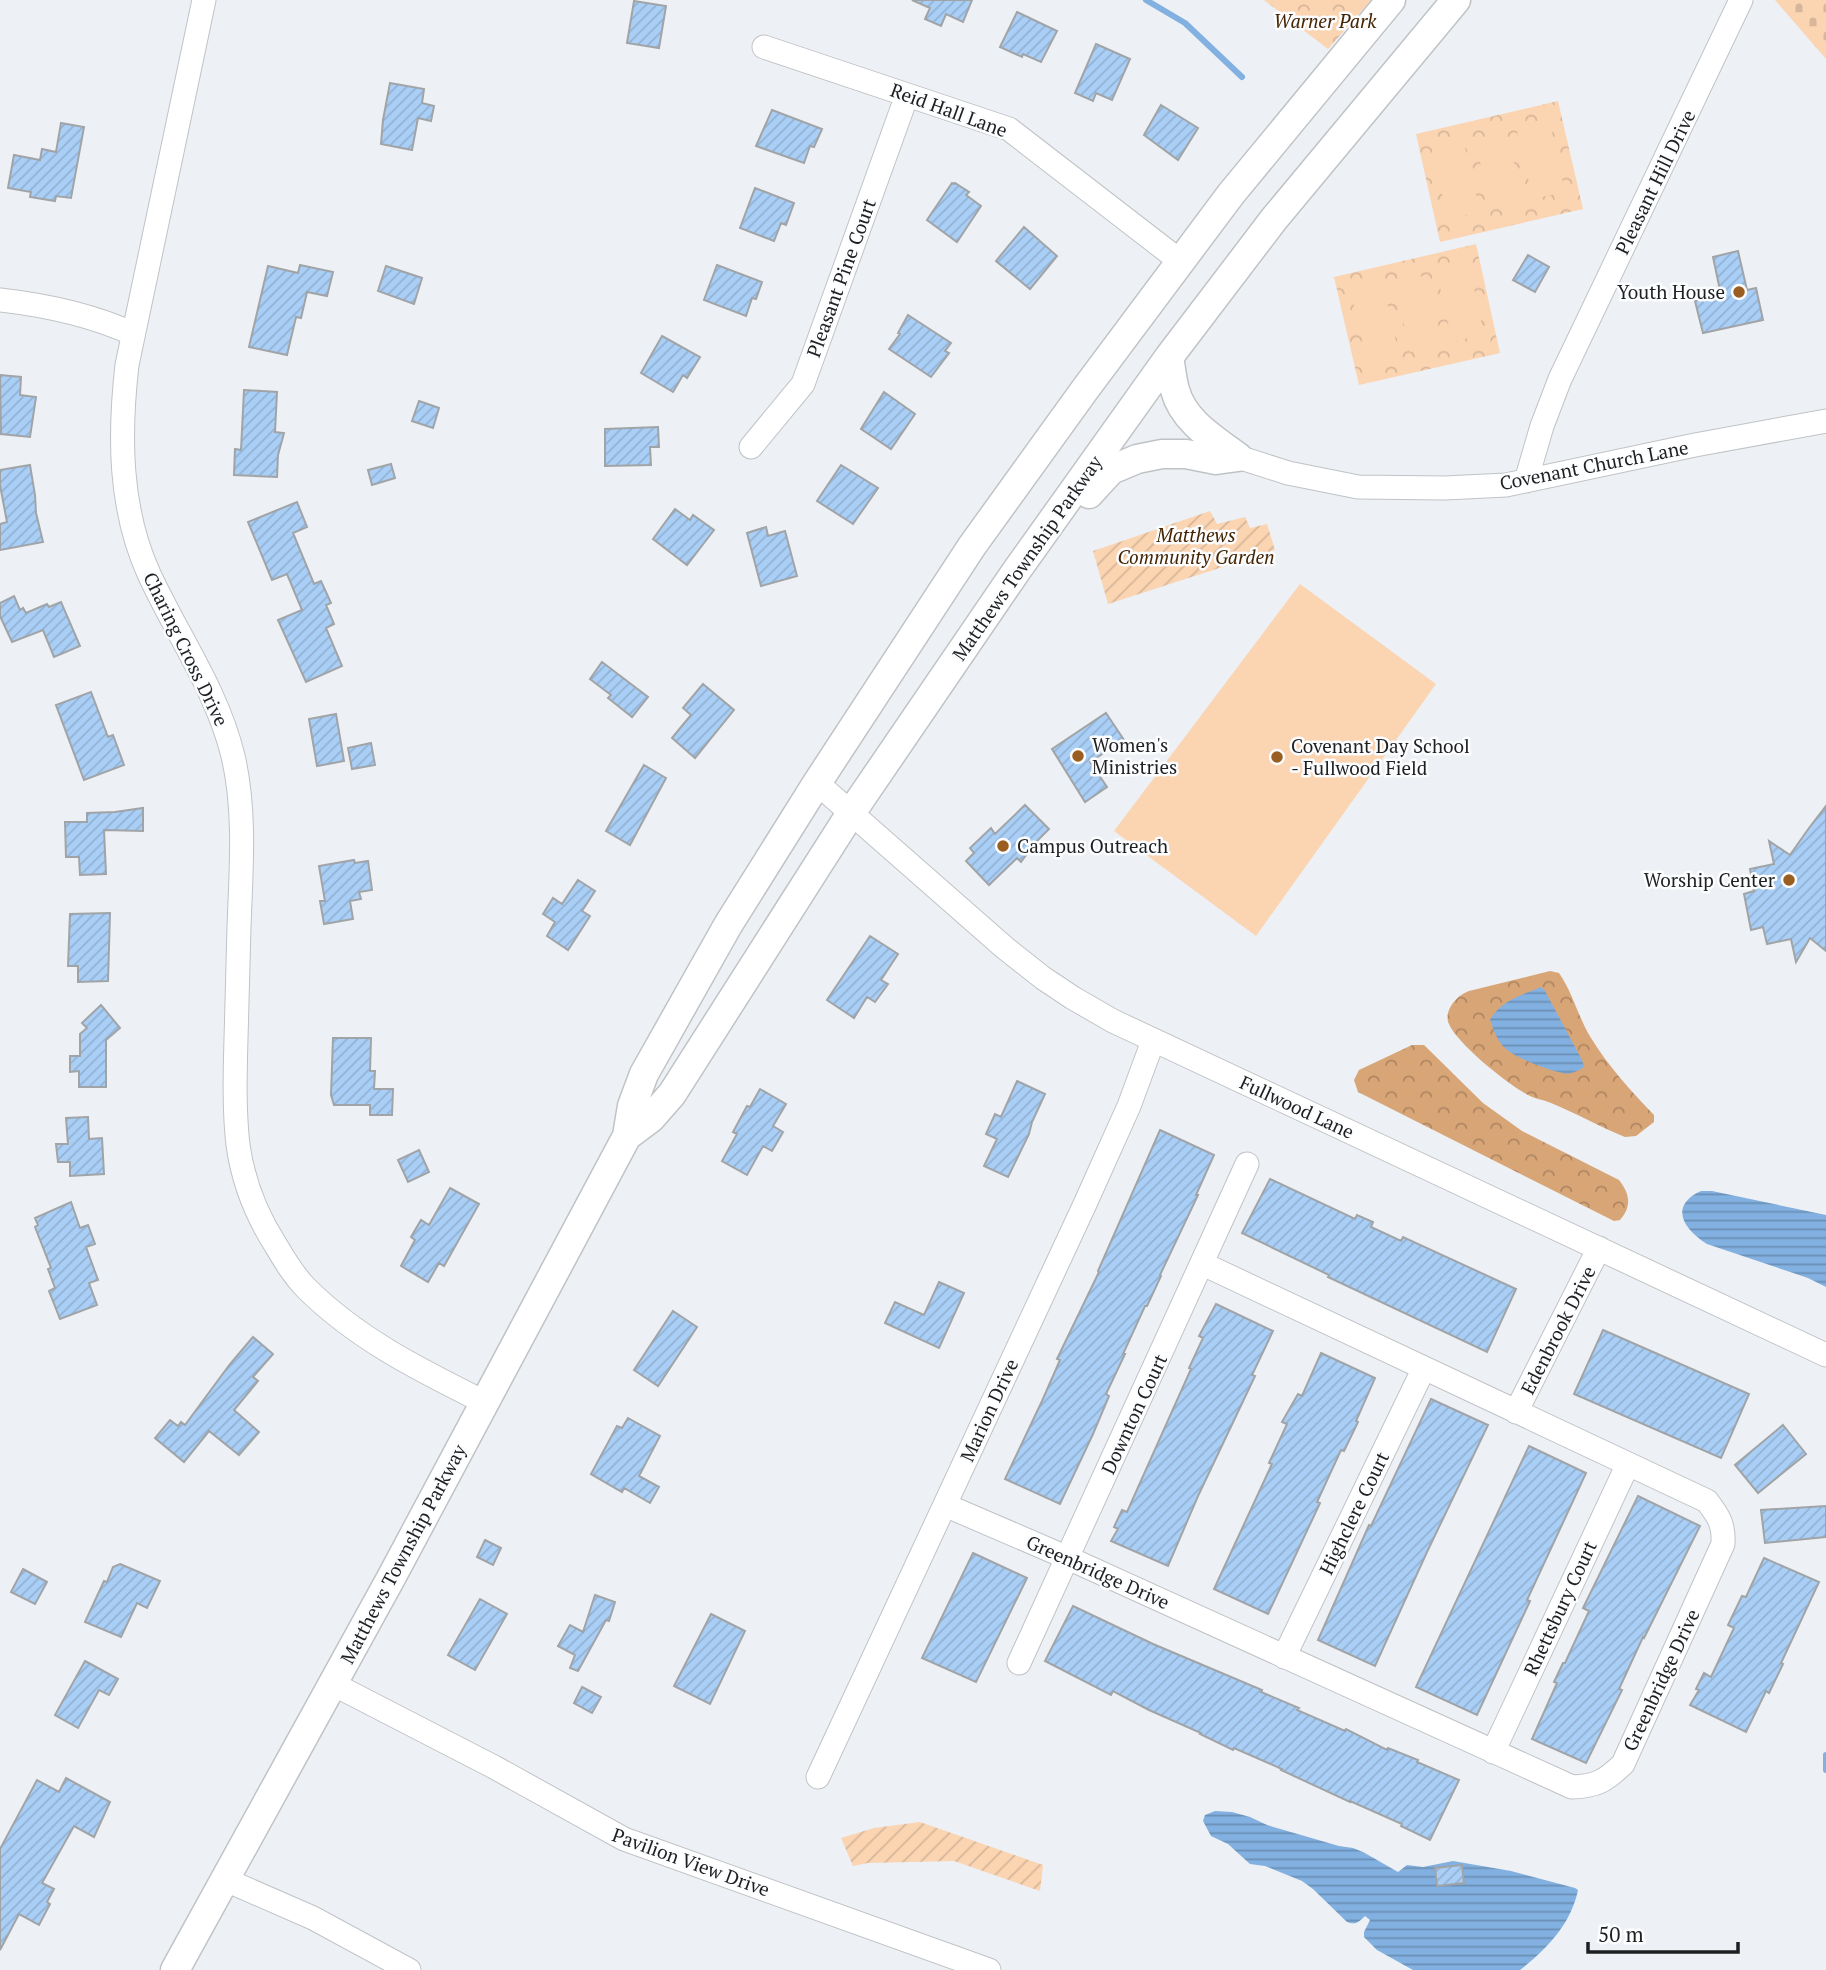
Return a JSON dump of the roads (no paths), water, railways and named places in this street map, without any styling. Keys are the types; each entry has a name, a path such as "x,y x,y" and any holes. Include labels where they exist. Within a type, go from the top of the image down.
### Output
{"main road":[{"name":"Matthews Township Parkway","path":"175,1970 333,1684 627,1136 632,1106 645,1074 728,925 972,546 1231,194 1391,0"},
{"name":"Matthews Township Parkway","path":"627,1136 651,1118 672,1094 851,813 1017,570 1170,358 1274,219 1457,0"},
{"path":"1170,358 1176,393 1187,414 1201,429 1238,457"},
{"path":"1017,570 1035,564 1042,558 1111,470 1137,459 1162,454 1185,454 1216,460 1238,457"}],"street":[{"name":"Charing Cross Drive","path":"204,0 133,334 122,404 121,442 127,500 136,539 149,573 212,694 225,726 238,782 241,863 235,1074 239,1147 252,1200 262,1223 305,1287 349,1326 397,1356 484,1402"},
{"name":"Pleasant Hill Drive","path":"1526,481 1542,426 1560,379 1741,0"},
{"name":"Reid Hall Lane","path":"765,47 1009,129 1181,261"},
{"name":"Pleasant Pine Court","path":"751,447 803,384 907,94"},
{"path":"0,300 21,302 90,318 133,334"},
{"name":"Covenant Church Lane","path":"1238,457 1287,473 1358,487 1445,488 1514,484 1695,445 1826,421"},
{"name":"Fullwood Lane","path":"817,783 1004,948 1043,978 1113,1021 1826,1355"},
{"name":"Marion Drive","path":"818,1777 1091,1191 1129,1106 1153,1041"},
{"name":"Downton Court","path":"1019,1663 1247,1164"},
{"name":"Edenbrook Drive","path":"1516,1412 1600,1248"},
{"name":"Greenbridge Drive","path":"945,1505 1068,1558 1572,1787 1592,1786 1608,1779 1623,1764 1723,1545 1724,1529 1707,1501 1203,1264"},
{"name":"Highclere Court","path":"1284,1657 1424,1368"},
{"name":"Rhettsbury Court","path":"1493,1752 1628,1464"},
{"name":"Pavilion View Drive","path":"333,1684 494,1767 624,1839 989,1970"},
{"path":"226,1880 313,1918 409,1970"}],"water":[{"path":"1541,987 1582,1060 1584,1067 1577,1071 1557,1072 1521,1058 1506,1049 1495,1033 1490,1020 1494,1013 1512,999"},
{"path":"1701,1191 1826,1215 1826,1287 1808,1278 1707,1244 1699,1238 1686,1225 1682,1211 1691,1197"},
{"path":"1215,1811 1232,1812 1267,1825 1353,1848 1398,1872 1407,1865 1423,1867 1453,1861 1511,1871 1578,1890 1564,1925 1520,1970 1413,1970 1377,1950 1364,1937 1370,1920 1365,1916 1356,1923 1347,1922 1302,1881 1265,1866 1250,1864 1228,1844 1211,1836 1203,1821 1205,1815"}],"waterway":[{"path":"1146,0 1185,23 1242,77"},
{"path":"1826,1755 1826,1770"}],"place":[{"name":"Youth House","path":"1739,292"},
{"name":"Women's Ministries","path":"1078,756"},
{"name":"Covenant Day School - Fullwood Field","path":"1277,757"},
{"name":"Campus Outreach","path":"1003,846"},
{"name":"Worship Center","path":"1789,880"}],"park label":[{"name":"Warner Park","path":"1325,21"},
{"name":"Matthews Community Garden","path":"1196,546"}]}
